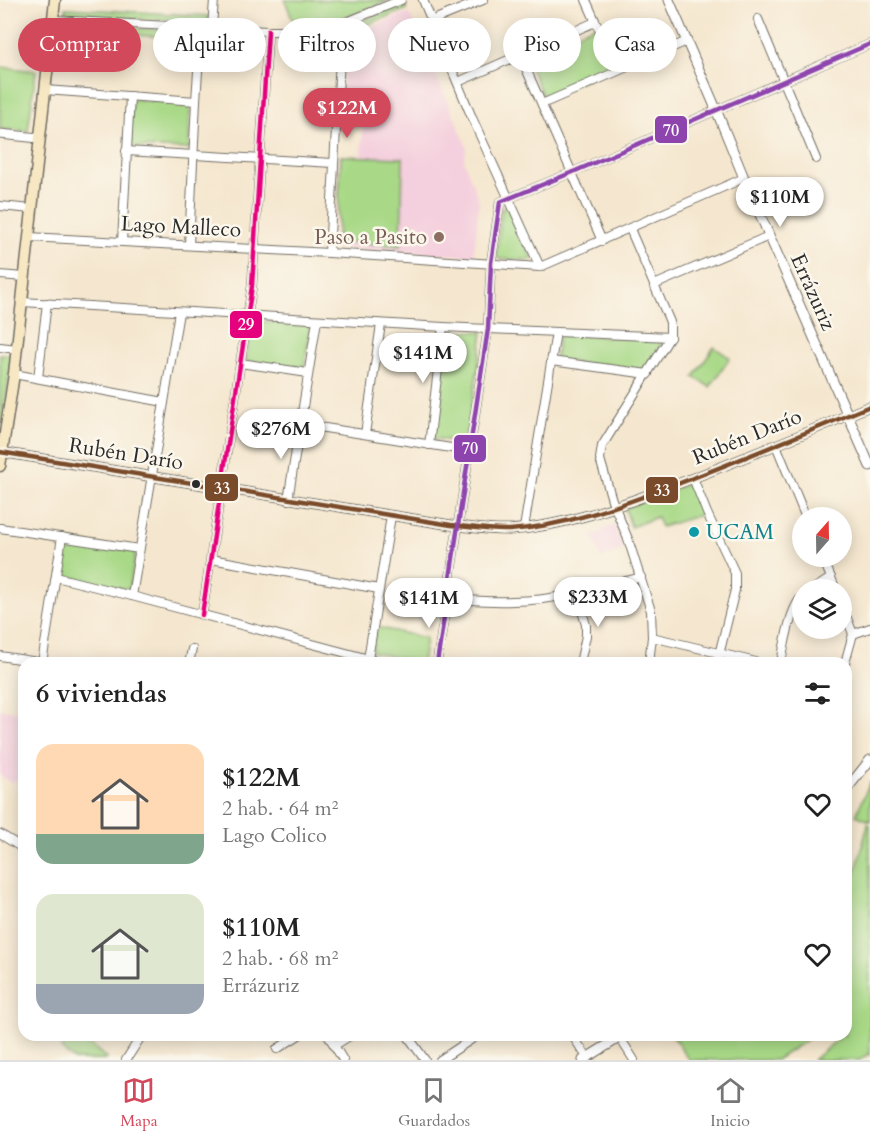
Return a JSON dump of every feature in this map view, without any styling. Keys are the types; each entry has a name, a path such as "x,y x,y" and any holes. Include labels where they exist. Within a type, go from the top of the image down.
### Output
{"main road":[{"path":"52,18 54,0"},
{"path":"0,466 17,349 47,72"}],"street":[{"path":"213,18 214,0"},
{"path":"357,18 401,0"},
{"path":"423,0 431,18"},
{"path":"439,18 483,0"},
{"path":"586,0 593,18"},
{"name":"Errázuriz","path":"669,0 870,466"},
{"path":"758,19 816,159"},
{"path":"202,615 252,286 268,31 278,31"},
{"path":"677,45 687,41"},
{"path":"438,657 488,329 491,263 500,202 870,44"},
{"path":"458,82 503,62"},
{"path":"189,245 198,72"},
{"path":"329,253 339,72"},
{"path":"454,72 540,267"},
{"path":"528,72 602,240"},
{"path":"542,104 613,72"},
{"path":"45,90 196,101"},
{"path":"122,242 130,96"},
{"path":"0,134 39,138"},
{"path":"126,151 333,163"},
{"name":"Lago Malleco","path":"29,237 540,267 744,178"},
{"path":"0,206 32,209"},
{"path":"630,229 670,322 670,337 602,446 600,459 651,610 652,637 649,657"},
{"path":"654,285 769,236"},
{"path":"0,275 24,277"},
{"path":"22,302 381,324 670,337"},
{"path":"38,378 47,303"},
{"path":"132,596 179,312"},
{"path":"288,500 317,320"},
{"path":"365,434 381,324"},
{"path":"429,444 442,327"},
{"path":"524,528 556,332"},
{"path":"0,347 17,349"},
{"path":"551,361 648,374"},
{"path":"240,363 308,373"},
{"path":"14,374 164,402"},
{"name":"Rubén Darío","path":"1,452 288,500 489,530 524,528 580,518 615,507 870,406"},
{"path":"300,424 470,451"},
{"path":"776,445 801,507"},
{"path":"693,478 735,573 735,590 718,657"},
{"path":"368,657 391,516"},
{"path":"0,528 139,549"},
{"path":"44,657 62,537"},
{"path":"211,559 379,589"},
{"path":"826,567 831,578"},
{"path":"56,577 360,657"},
{"path":"447,599 514,602 577,594 641,577"},
{"path":"577,594 586,624 581,657"},
{"path":"781,657 792,618"},
{"path":"846,657 853,634 870,628"},
{"path":"652,637 733,657"},
{"path":"190,657 192,650"},
{"path":"0,656 18,659"},
{"path":"852,778 870,760"},
{"path":"0,834 18,845"},
{"path":"126,1060 138,1041"},
{"path":"277,1049 290,1041"},
{"path":"332,1041 343,1060"},
{"path":"335,1045 341,1041"},
{"path":"411,1041 424,1060"},
{"path":"440,1060 469,1041"},
{"path":"575,1041 585,1059 615,1041"},
{"path":"624,1041 634,1060"}],"shaded area":[{"path":"406,13 411,18 394,18"},
{"path":"388,20 388,72 435,72 467,147 464,161 479,201 474,256 337,248 335,244 339,156 361,156 363,127 340,125 343,72 376,72 376,25"},
{"path":"615,525 623,549 601,559 593,535"},
{"path":"0,709 18,711 18,779 11,783 0,775"}],"green space":[{"path":"285,0 389,0 342,18 292,18"},
{"path":"405,4 407,9 376,21 376,18 370,18"},
{"path":"66,8 208,16 208,18 153,19 66,15"},
{"path":"593,26 593,72 602,72 544,98 532,72 581,72 581,32"},
{"path":"141,28 153,29 153,36 141,35"},
{"path":"0,67 18,69 18,72 36,72 28,131 0,129"},
{"path":"132,99 190,104 189,149 129,147"},
{"path":"341,156 403,158 401,246 337,241"},
{"path":"508,206 532,257 531,260 499,259 496,256 502,208"},
{"path":"251,321 311,324 304,368 246,361"},
{"path":"447,330 483,332 465,443 433,438"},
{"path":"559,334 664,340 644,371 555,360"},
{"path":"714,347 730,358 710,387 694,377"},
{"path":"0,354 12,355 0,439"},
{"path":"690,483 703,514 661,527 657,517 631,527 625,508"},
{"path":"66,540 136,551 129,590 60,575"},
{"path":"376,627 426,638 423,657 395,657 372,652"},
{"path":"870,782 870,821 856,815"},
{"path":"868,824 870,825 870,1055 860,1060 813,1060 836,1041 852,1041 852,887"},
{"path":"68,1041 86,1041 106,1058 105,1060 74,1060 61,1049"},
{"path":"676,1041 805,1041 776,1060 689,1060"}],"transit line":[{"name":"29","path":"202,615 252,286 268,31"},
{"name":"70","path":"438,657 488,329 491,263 500,202 870,44"},
{"name":"33","path":"0,452 451,525 510,530 570,520 629,502 870,406"}],"place":[{"name":"Paso a Pasito","path":"439,237"},
{"name":"UCAM","path":"694,532"}]}
